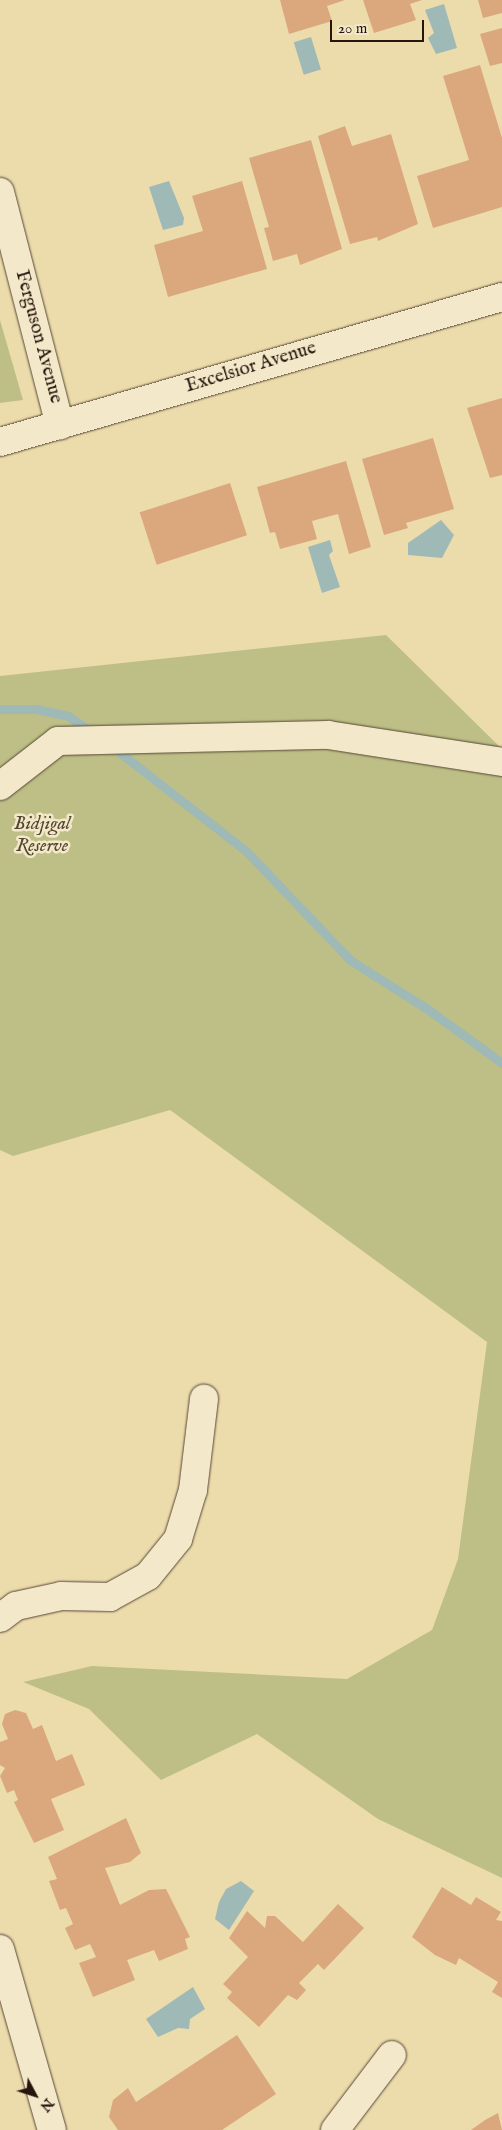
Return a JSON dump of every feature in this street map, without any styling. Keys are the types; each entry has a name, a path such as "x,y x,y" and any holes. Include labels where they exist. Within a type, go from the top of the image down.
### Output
{"street":[{"name":"Ferguson Avenue","path":"0,192 60,425"},
{"name":"Excelsior Avenue","path":"0,442 502,297"},
{"path":"0,786 58,741 73,740 328,735 502,762"},
{"path":"0,1618 16,1606 61,1596 110,1597 148,1576 181,1530 194,1490 204,1399"},
{"path":"0,1949 52,2130"},
{"path":"335,2130 392,2055"}],"green space":[{"path":"0,320 23,400 0,403"},
{"name":"Bidjigal Reserve","path":"386,635 502,749 502,1878 378,1819 257,1734 161,1780 89,1709 23,1682 92,1666 347,1679 432,1630 458,1559 487,1342 170,1110 13,1156 0,1150 0,676"}],"water":[{"path":"444,4 457,48 436,54 428,38 434,33 425,10"},
{"path":"311,37 321,70 304,75 294,42"},
{"path":"169,181 184,218 183,225 163,230 149,187"},
{"path":"441,520 454,535 442,558 408,555 408,543"},
{"path":"330,540 333,551 329,555 340,587 322,593 308,547"},
{"path":"241,1881 254,1891 229,1930 215,1919 219,1902 226,1889"},
{"path":"193,1987 205,2009 190,2019 189,2029 178,2028 158,2037 146,2019"}],"building":[{"path":"280,0 345,0 327,6 332,21 289,34"},
{"path":"363,0 422,0 410,4 416,20 374,33"},
{"path":"478,0 502,0 502,13 483,18"},
{"path":"502,28 502,63 490,66 480,34"},
{"path":"480,65 502,138 502,207 433,228 417,176 469,160 443,76"},
{"path":"345,126 352,146 391,134 418,224 378,241 377,237 350,244 318,136"},
{"path":"311,140 342,249 300,265 297,254 273,261 264,228 269,227 249,158"},
{"path":"242,181 267,269 168,297 154,245 203,231 192,196"},
{"path":"502,398 502,475 490,478 467,408"},
{"path":"433,438 454,509 406,523 408,528 384,535 362,459"},
{"path":"346,461 371,547 349,554 338,514 312,521 317,539 280,549 275,532 270,533 257,487"},
{"path":"230,483 247,535 157,565 140,512"},
{"path":"15,1710 26,1713 33,1729 42,1725 56,1761 72,1754 85,1785 51,1799 64,1830 34,1843 14,1802 18,1800 14,1790 7,1793 0,1776 5,1768 0,1765 0,1742 8,1739 2,1724 5,1714"},
{"path":"126,1818 141,1853 130,1862 105,1868 120,1905 149,1890 166,1889 190,1937 185,1939 188,1949 159,1961 154,1950 127,1960 135,1980 93,1997 79,1963 96,1957 90,1944 75,1950 65,1928 73,1924 66,1908 60,1910 49,1881 57,1879 48,1857"},
{"path":"442,1887 471,1905 476,1897 501,1912 496,1920 502,1921 502,1998 492,1992 498,1982 459,1958 456,1965 435,1955 412,1937"},
{"path":"338,1904 364,1928 324,1970 318,1964 299,1983 306,1990 297,2000 288,1995 259,2027 227,1998 232,1992 223,1984 248,1957 229,1938 247,1911 265,1928 267,1916 275,1916 303,1942"},
{"path":"237,2035 276,2094 222,2130 118,2130 109,2117 113,2100 128,2088 136,2102"},
{"path":"498,2113 502,2130 471,2130 485,2120"}],"waterway":[{"path":"0,709 36,709 68,716 93,733"},
{"path":"114,748 246,851 350,960 426,1008 502,1063"}]}
